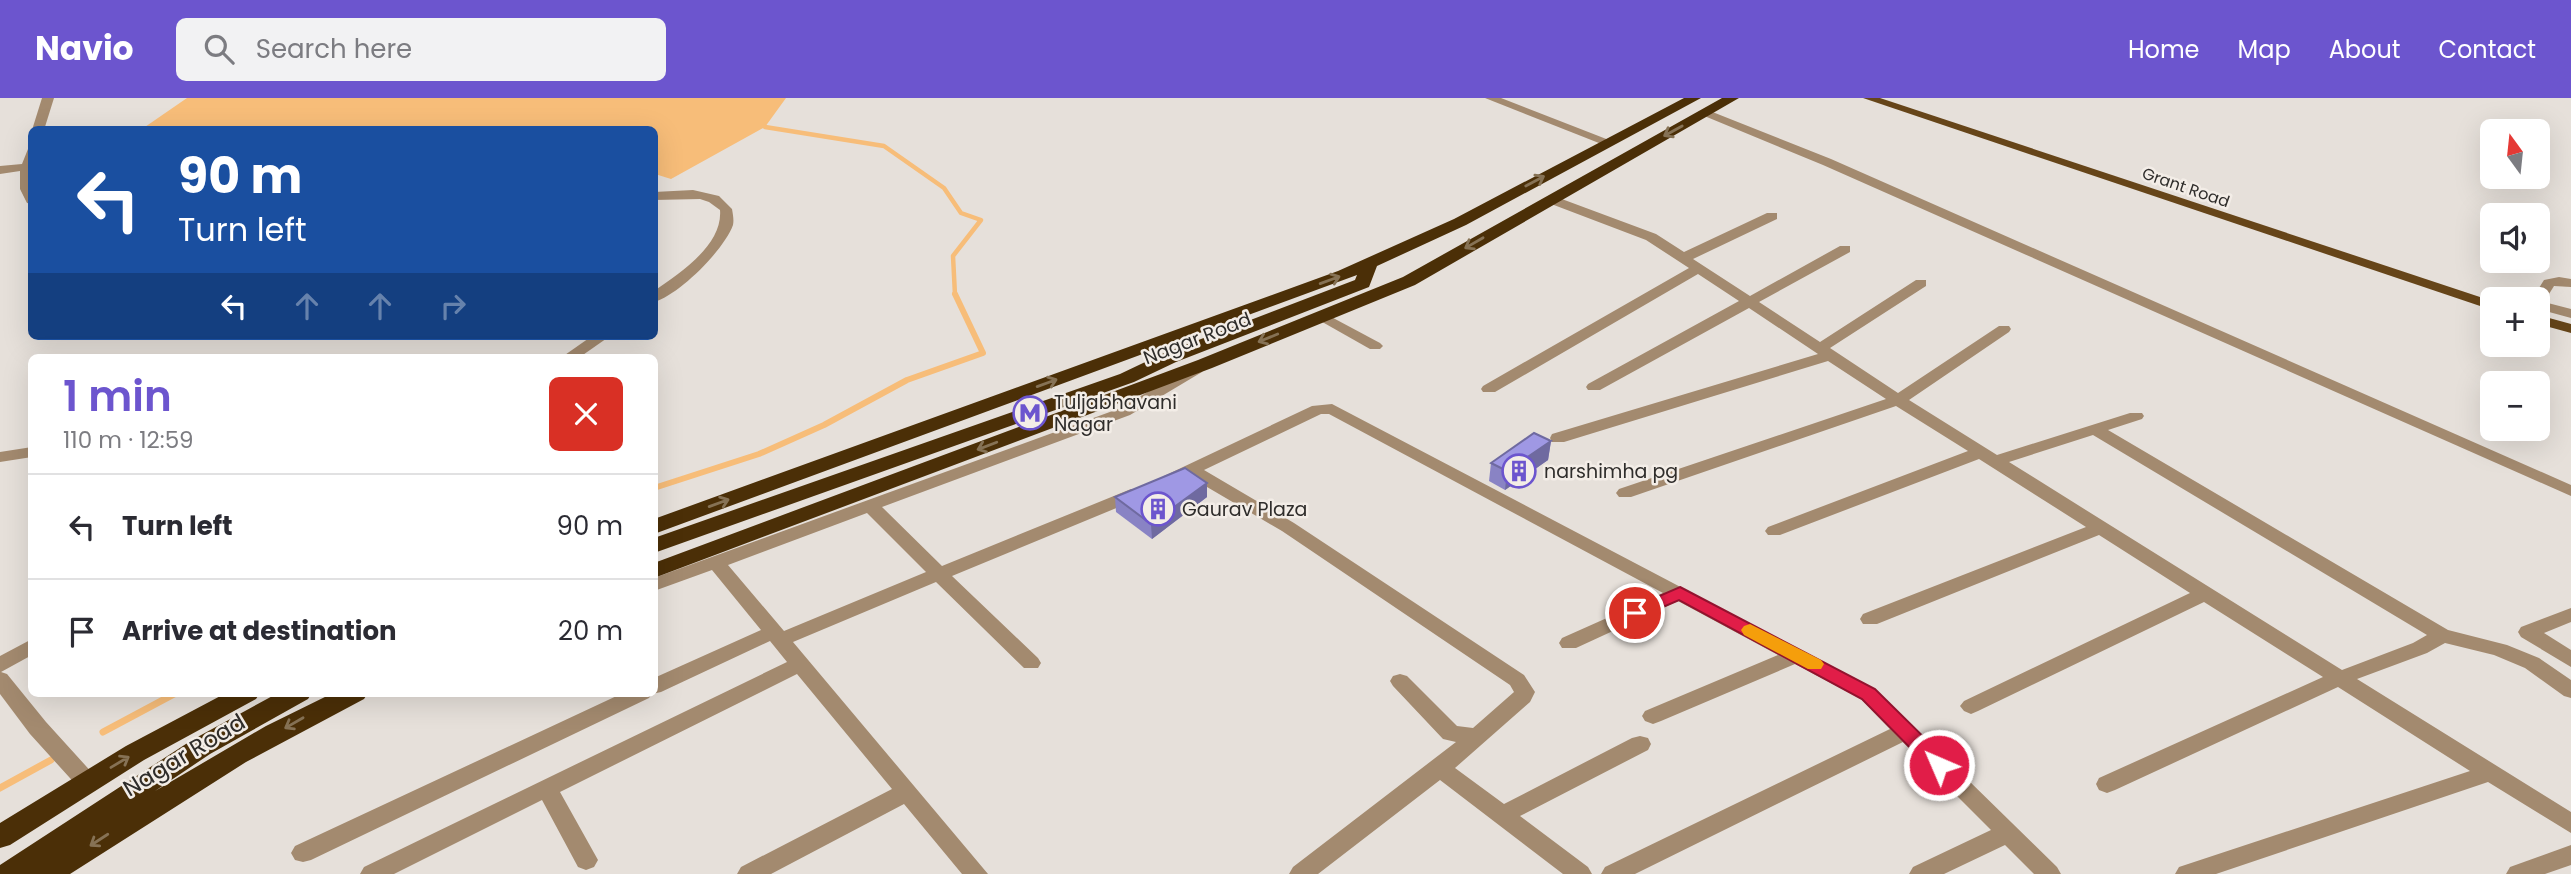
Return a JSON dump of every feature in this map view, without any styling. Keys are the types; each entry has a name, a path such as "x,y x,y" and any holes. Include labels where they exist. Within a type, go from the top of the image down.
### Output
{"highway":[{"name":"Nagar Road","path":"658,526 1376,261 1460,222 1608,142 1700,105 1732,98"},
{"name":"Nagar Road","path":"658,569 1205,363 1421,274 1551,199 1700,105"},
{"path":"658,545 1127,378 1168,358 1363,284 1376,261 1421,274"},
{"name":"Nagar Road","path":"0,837 87,782 240,697"},
{"path":"9,874 201,747 292,697"},
{"name":"Nagar Road","path":"47,874 178,789 306,716 346,697"}],"main road":[{"name":"Grant Road","path":"1869,98 2480,302"},
{"path":"2550,323 2571,329"}],"street":[{"path":"39,126 48,98"},
{"path":"1491,98 1608,142"},
{"path":"1700,105 2571,491"},
{"path":"28,162 24,179 28,195"},
{"path":"0,170 26,167"},
{"path":"658,196 696,195 713,198 723,205 727,215 725,230 694,269 658,295"},
{"path":"1551,199 1651,237 1898,400 2571,824"},
{"path":"1489,389 1691,263 1772,216"},
{"path":"1594,387 1845,249"},
{"path":"2547,287 2549,283 2559,281 2571,283"},
{"path":"1558,438 1825,351 1922,283"},
{"path":"2550,307 2571,314"},
{"path":"1322,316 1375,346"},
{"path":"1625,493 1898,400 2004,329"},
{"path":"574,354 596,340"},
{"path":"658,583 1124,412 1205,363"},
{"path":"658,685 1192,471 1318,409 1332,409 1868,694 2049,874"},
{"path":"1774,531 1989,456 2136,416"},
{"path":"2094,429 2442,635 2500,650 2532,663 2571,691"},
{"path":"0,457 28,453"},
{"path":"1192,471 1288,527 1517,680 1525,692 1523,697 1440,768 1301,874"},
{"path":"870,506 1031,663"},
{"path":"1870,619 2102,527"},
{"path":"715,562 976,874"},
{"path":"1569,643 1680,593"},
{"path":"1972,706 2206,593"},
{"path":"2571,615 2528,632 2571,660"},
{"path":"2107,784 2340,678 2420,648 2442,635"},
{"path":"0,665 28,648"},
{"path":"1653,716 1798,655"},
{"path":"372,874 800,664"},
{"path":"0,679 87,782"},
{"path":"1400,681 1451,733 1477,736"},
{"path":"303,853 634,697"},
{"path":"1613,874 1905,731"},
{"path":"1502,815 1640,744"},
{"path":"1440,768 1580,874"},
{"path":"2187,874 2490,773"},
{"path":"547,788 586,860"},
{"path":"749,874 907,792"},
{"path":"1921,874 2007,833"},
{"path":"2518,874 2571,855"}],"shaded area":[{"path":"187,98 786,98 765,127 671,179 658,175 658,126 146,126"}],"building":[{"path":"1534,433 1551,441 1507,471 1491,463"},
{"path":"1185,468 1207,483 1151,524 1115,497"}],"waterway":[{"path":"765,127 884,146 944,188 961,213 981,220 953,256 955,295"},
{"path":"658,487 759,454 824,425 907,380 983,353 955,294"},
{"path":"103,732 169,697"},
{"path":"0,788 51,760"}],"slow traffic":[{"path":"1750,630 1814,664"}],"place":[{"name":"Tuljabhavani Nagar","path":"1030,413"},
{"name":"narshimha pg","path":"1519,471"},
{"name":"Gaurav Plaza","path":"1158,509"}],"route":[{"path":"1635,613 1680,593 1868,694 1939,765"}]}
